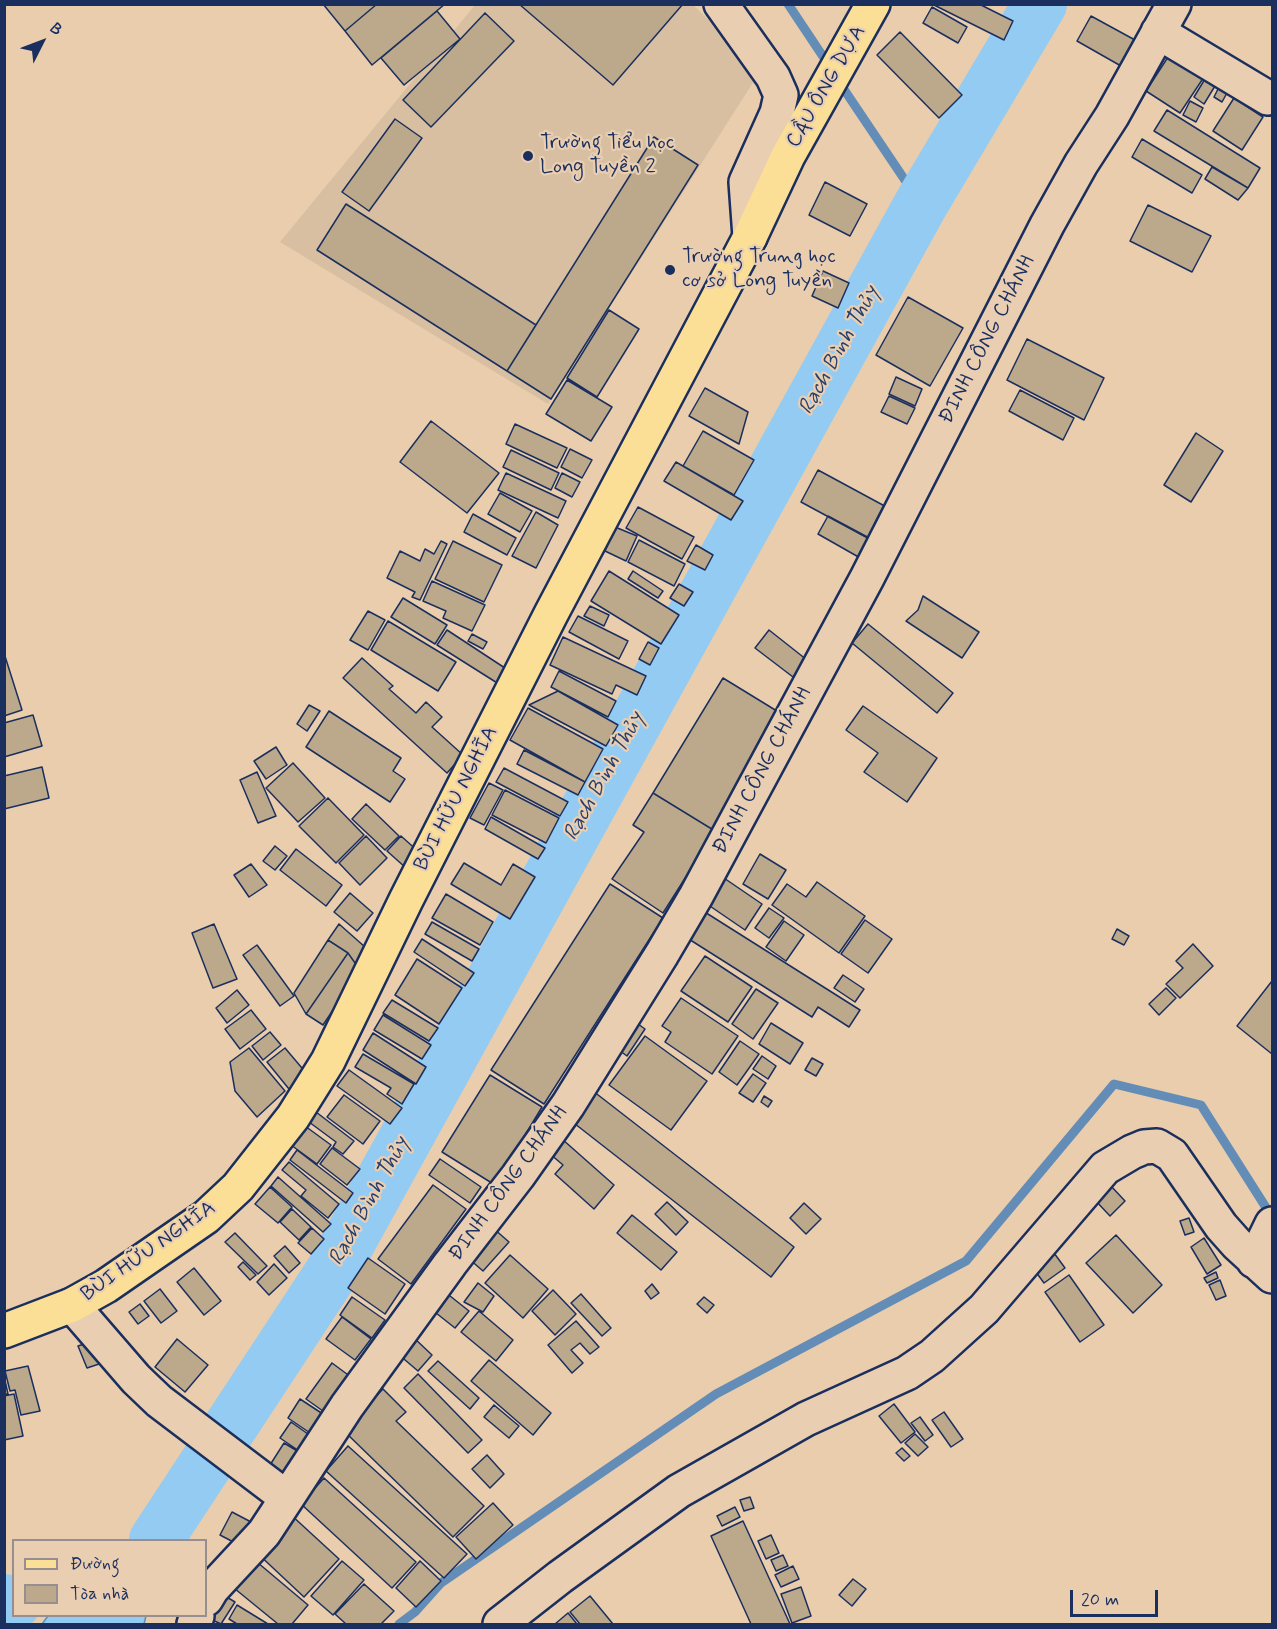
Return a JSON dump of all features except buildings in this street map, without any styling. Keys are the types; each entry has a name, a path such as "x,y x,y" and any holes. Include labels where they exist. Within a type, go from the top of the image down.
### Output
{"main road":[{"name":"CẦU ÔNG DỰA","path":"788,156 870,11"},
{"name":"BÙI HỮU NGHĨA","path":"4,1331 21,1327 72,1305 106,1286 206,1217 238,1187 293,1117 328,1061 406,900 551,614 750,237 788,156"}],"street":[{"path":"721,4 773,77 781,95 770,128 746,182 750,237"},
{"name":"ĐINH CÔNG CHÁNH","path":"207,1597 264,1533 276,1489 347,1406 450,1264 518,1176 568,1105 662,954 696,896 867,578 1047,225 1174,4"},
{"path":"1158,32 1268,98"},
{"path":"500,1624 560,1577 679,1491 806,1419 907,1373 932,1356 991,1301 1105,1168 1132,1152 1144,1147 1157,1146 1172,1155 1221,1226 1265,1252"},
{"path":"72,1305 136,1379 159,1401 276,1489"}],"shaded area":[{"name":"Trường Tiểu học Long Tuyền 2","path":"475,5 693,5 761,70 548,404 280,242"}],"water":[{"path":"168,1523 164,1539 146,1539"},
{"path":"47,1617 146,1617 144,1624 42,1624"}],"waterway":[{"path":"788,4 830,67"},
{"name":"Rạch Bình Thủy","path":"157,1539 332,1272 921,204 1040,4"},
{"path":"837,79 921,204"},
{"path":"399,1624 415,1612 441,1583 716,1394 966,1261 1114,1084 1201,1105 1272,1217"},
{"name":"Rạch Bình Thủy","path":"4,1601 12,1603"}],"place":[{"name":"Trường Tiểu học Long Tuyền 2","path":"528,156"},
{"name":"Trường Trung học cơ sở Long Tuyền","path":"670,270"}]}
